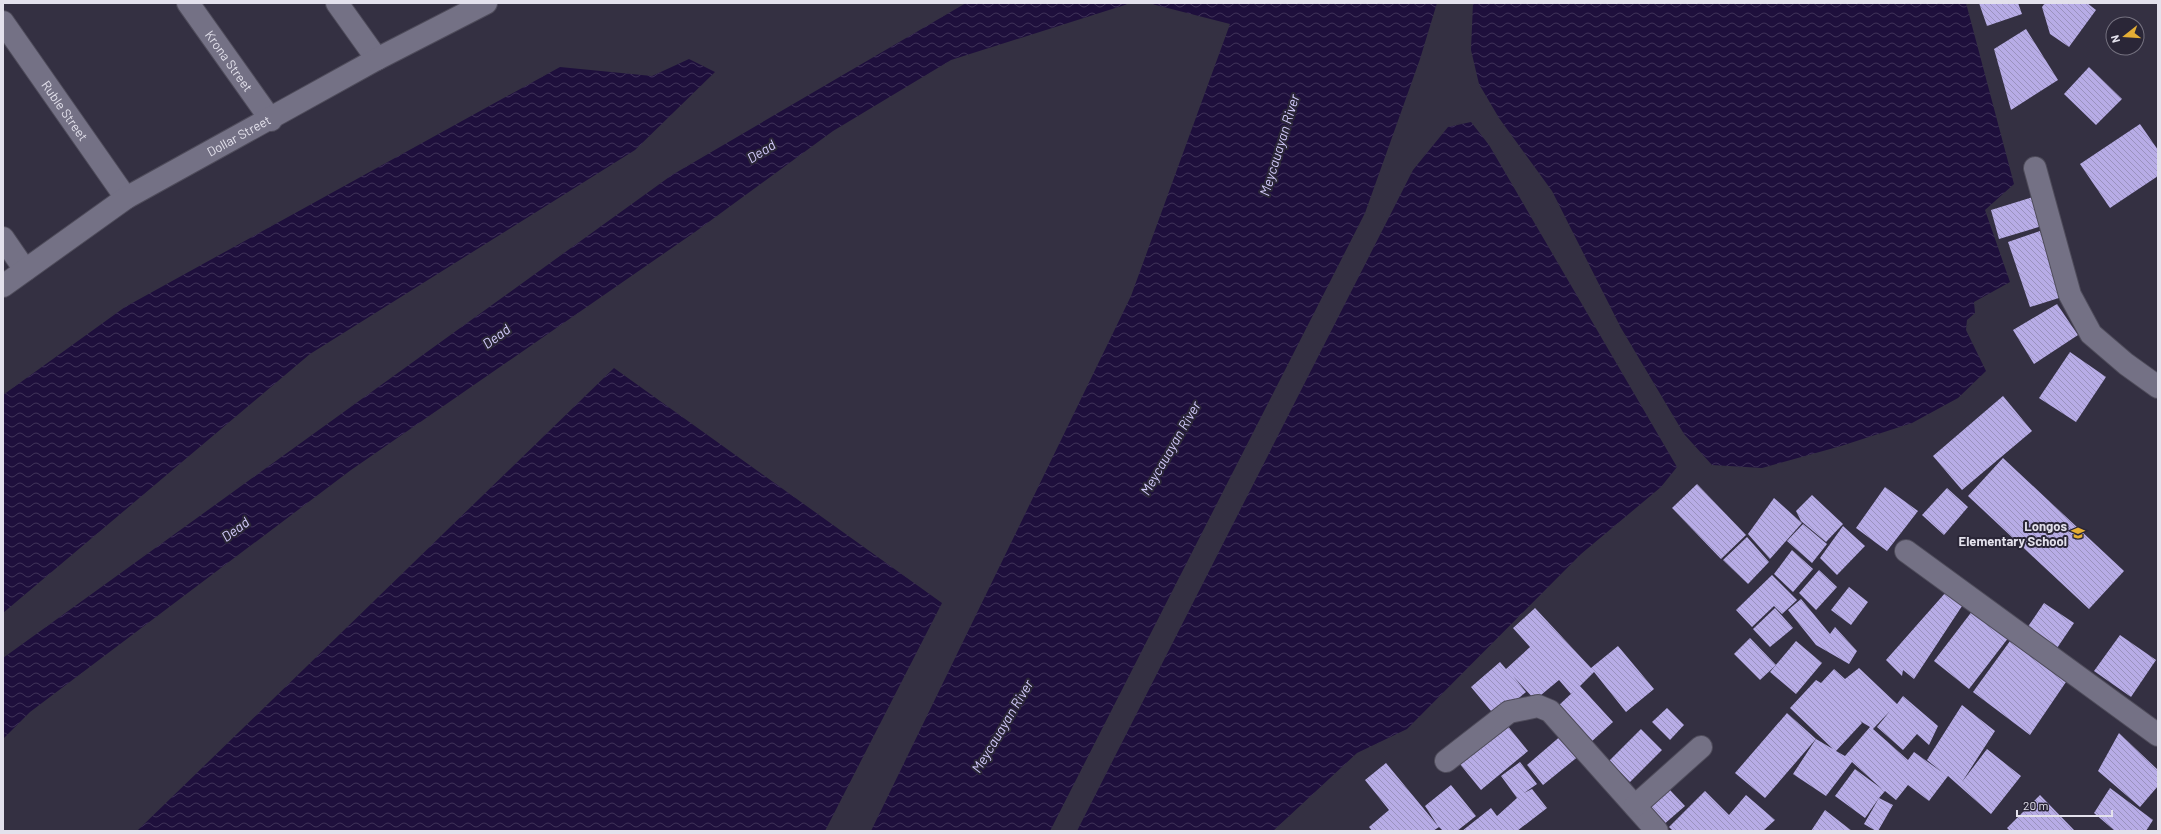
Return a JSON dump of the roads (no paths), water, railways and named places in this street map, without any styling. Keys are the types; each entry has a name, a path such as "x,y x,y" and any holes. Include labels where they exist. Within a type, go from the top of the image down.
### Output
{"street":[{"name":"Krona Street","path":"188,3 271,120"},
{"path":"337,3 378,59"},
{"name":"Dollar Street","path":"3,286 126,198 271,120 378,59 486,3"},
{"name":"Ruble Street","path":"3,22 126,198"},
{"path":"2035,168 2070,295 2091,334 2126,364 2158,387"},
{"path":"3,238 25,270"},
{"path":"1906,551 2158,736"},
{"path":"1446,761 1509,712 1538,706 1550,711 1657,831"},
{"path":"1635,806 1701,747"}],"water":[{"name":"Dead","path":"966,3 1131,3 951,60 833,131 695,232 351,470 30,712 3,739 3,658 672,175"},
{"name":"Meycauayan River","path":"1148,3 1437,3 1420,59 1365,213 1050,831 871,831 1131,296 1230,24"},
{"path":"1473,3 1966,3 2014,184 1985,210 2010,282 1974,302 1975,313 1967,320 1966,330 1986,371 1958,398 1912,423 1841,446 1762,468 1712,465 1684,434 1621,328 1552,191 1499,118 1479,84 1471,50"},
{"path":"689,59 715,72 635,150 310,354 3,613 3,395 125,307 560,67 652,76"},
{"path":"1471,122 1489,145 1677,467 1661,487 1581,554 1407,729 1357,753 1273,831 1077,831 1413,170 1448,127"},
{"path":"614,368 942,603 825,831 137,831"}],"place":[{"name":"Longos Elementary School","path":"2078,533"}]}
